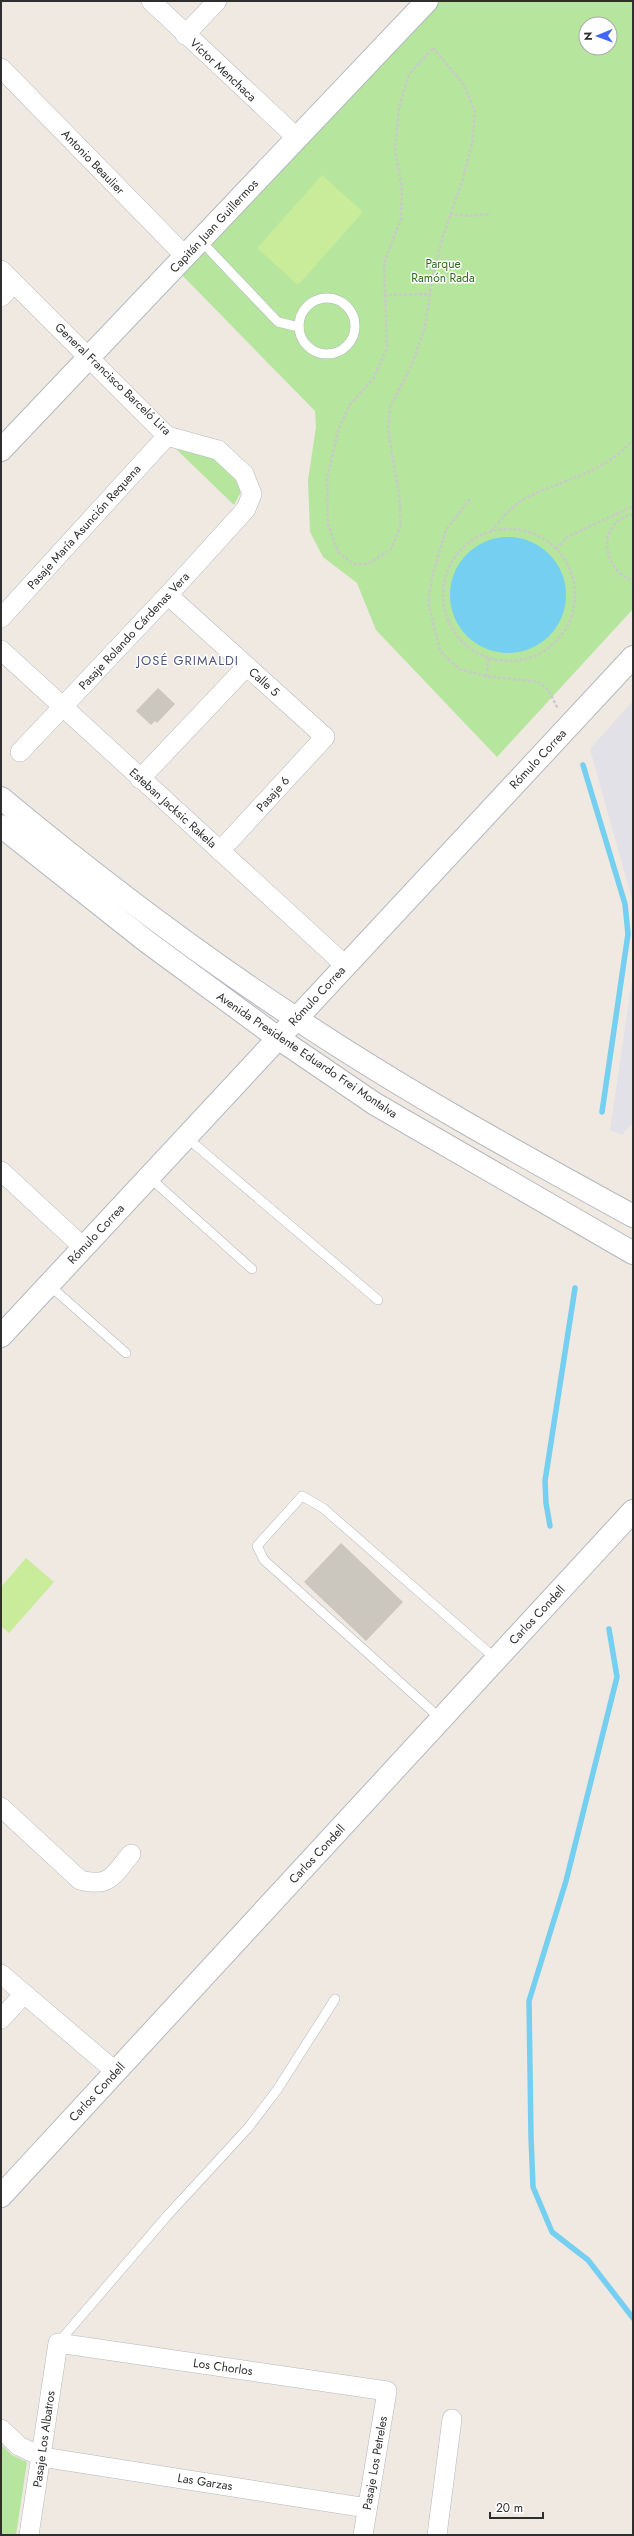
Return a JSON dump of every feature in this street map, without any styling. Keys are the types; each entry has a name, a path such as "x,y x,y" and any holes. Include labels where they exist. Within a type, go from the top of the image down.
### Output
{"street":[{"name":"Víctor Menchaca","path":"151,1 185,35 297,138"},
{"path":"185,35 217,1"},
{"name":"Capitán Juan Guillermos","path":"1,450 427,1"},
{"name":"Antonio Beaulier","path":"1,68 192,248"},
{"path":"1,297 8,277"},
{"name":"General Francisco Barceló Lira","path":"8,277 90,357 167,436 218,450 244,474 252,494 246,508"},
{"name":"Pasaje María Asunción Requena","path":"1,618 167,436"},
{"name":"Pasaje Rolando Cárdenas Vera","path":"20,752 168,595 246,508"},
{"name":"Calle 5","path":"168,595 325,737"},
{"name":"Esteban Jacksic Rakela","path":"1,650 140,779 346,966"},
{"name":"Rómulo Correa","path":"4,1328 49,1285 633,657"},
{"path":"140,779 246,666"},
{"name":"Pasaje 6","path":"220,851 325,737"},
{"name":"Avenida Presidente Eduardo Frei Montalva","path":"1,798 127,899 296,1019 503,1145 633,1216"},
{"name":"Avenida Presidente Eduardo Frei Montalva","path":"1,826 140,937 278,1038 375,1104 633,1253"},
{"path":"1,1171 83,1247"},
{"name":"Carlos Condell","path":"1,2195 633,1511"},
{"path":"1,1807 80,1880 96,1884 112,1877 131,1854"},
{"path":"1,1974 116,2072"},
{"path":"1,2019 24,1994"},
{"name":"Los Chorlos","path":"58,2343 388,2391"},
{"name":"Pasaje Los Albatros","path":"29,2535 42,2457 58,2343"},
{"name":"Pasaje Los Petreles","path":"363,2535 388,2391"},
{"path":"436,2535 452,2419"},
{"name":"Las Garzas","path":"1,2429 19,2446 42,2457 367,2508"}],"lane":[{"path":"192,248 278,322 299,328"},
{"path":"330,298 347,306 355,323 351,341 338,353 329,355 320,354 305,344 299,328 304,309 320,299 330,298"},
{"path":"186,1137 378,1300"},
{"path":"149,1177 252,1269"},
{"path":"49,1285 126,1354"},
{"path":"441,1719 264,1560 257,1546 302,1496 322,1508 496,1659"},
{"path":"58,2343 166,2216 248,2128 277,2090 335,1999"}],"path":[{"path":"433,48 464,85 474,112 472,144 462,182 442,236 430,294 425,326 412,364 390,408 388,430 400,501 400,527 391,549 368,564 354,564 338,552 328,524 327,479 338,431 350,404 373,379 388,348 384,295 384,263 401,219 402,190 395,150 399,108 409,74 433,48"},
{"path":"450,214 468,216 491,214"},
{"path":"384,295 430,294"},
{"path":"490,532 523,499 581,477 618,456 633,440"},
{"path":"470,499 446,530 437,559 428,602 440,651 459,669 486,676 538,682 549,691 568,727"},
{"path":"556,549 566,536 633,506"},
{"path":"618,514 621,520"},
{"path":"633,514 621,520 612,528 606,549 609,560 615,570 623,577 633,581"},
{"path":"518,529 539,536 556,549 569,566 575,588 574,609 566,630 551,646 532,657 511,661 489,658 470,648 455,633 446,613 443,591 448,570 459,552 476,538 490,532 518,529"},
{"path":"486,676 489,658"}],"shaded area":[{"path":"633,701 633,903 590,749"},
{"path":"633,973 633,1122 622,1135 610,1130"}],"green space":[{"name":"Parque Ramón Rada","path":"435,1 633,1 633,609 497,757 376,630 357,583 323,557 310,532 308,480 316,427 315,411 181,274"},
{"path":"322,175 363,212 298,285 257,248"},
{"path":"175,448 212,456 243,488 234,505"},
{"path":"26,1558 54,1582 9,1633 1,1626 1,1587"},
{"path":"1,2444 12,2455 27,2462 16,2535 1,2535"}],"water":[{"path":"508,537 530,542 549,554 561,573 566,595 561,617 549,636 530,648 508,653 486,648 467,636 455,617 450,595 455,573 467,554 486,542"}],"building":[{"path":"158,688 175,704 157,723 155,721 151,725 136,711"},
{"path":"341,1543 403,1602 366,1641 304,1582"}],"waterway":[{"path":"583,765 625,904 628,934 602,1112"},
{"path":"550,1526 546,1503 545,1481 575,1288"},
{"path":"609,1629 617,1677 566,1881 529,2001 531,2137 533,2187 552,2232 588,2260 633,2318"}],"district":[{"name":"JOSÉ GRIMALDI","path":"188,660"}]}
